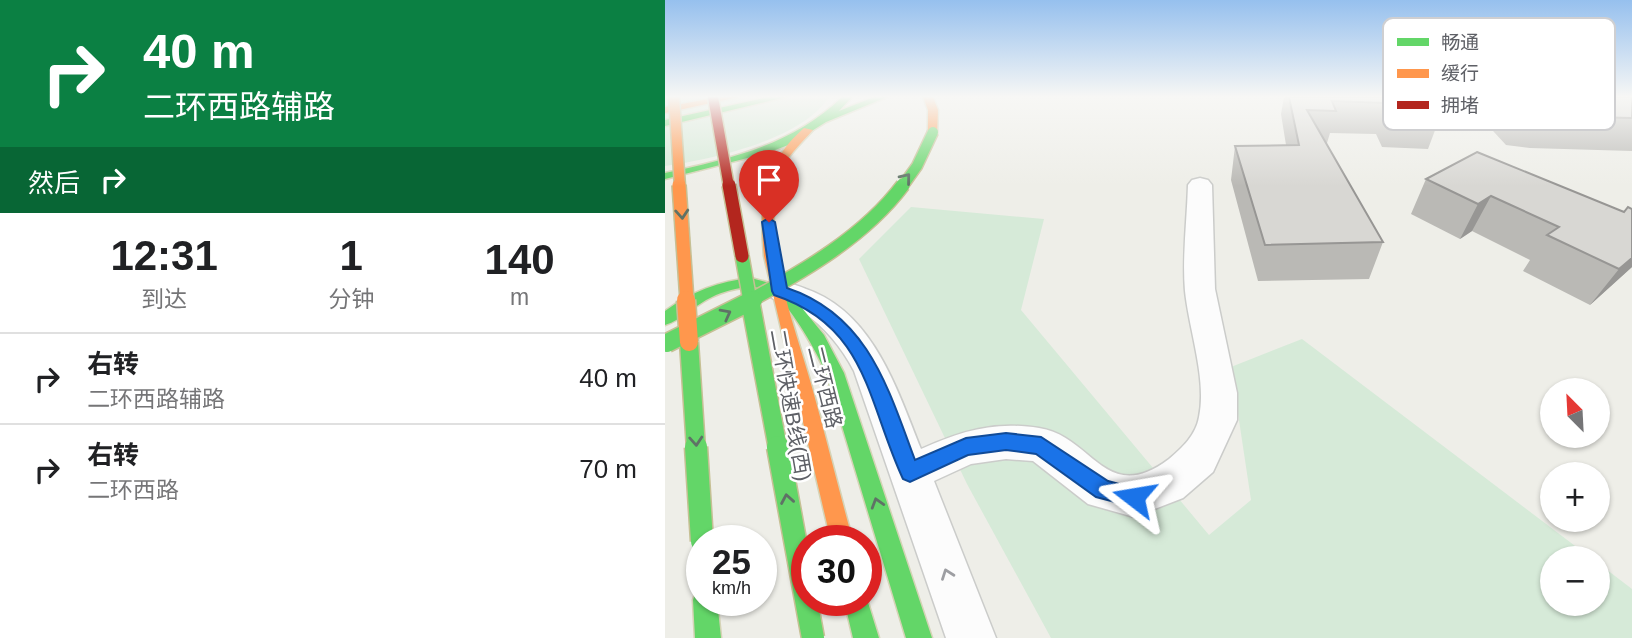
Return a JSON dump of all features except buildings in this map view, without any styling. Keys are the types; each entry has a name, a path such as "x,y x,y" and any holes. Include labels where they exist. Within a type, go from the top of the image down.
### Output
{"main road":[{"path":"676,127 701,525"},
{"name":"二环快速B线(西)","path":"719,127 813,638"},
{"path":"665,176 740,158 813,127"},
{"path":"665,344 776,286 833,247 877,210 909,174 929,144 933,127"},
{"name":"二环西路","path":"808,130 785,154 771,187 769,236 838,525"},
{"path":"665,318 691,300 735,285 763,284 780,291 818,339 835,373 919,638"},
{"path":"706,616 708,638"},
{"path":"860,616 866,638"}],"street":[{"path":"910,472 966,447 1006,442 1041,445 1103,490 1134,497 1168,484 1199,458 1218,420 1219,393 1200,289 1200,185"},
{"path":"780,291 804,299 819,308 854,342 879,388 971,638"}],"green space":[{"path":"665,127 795,127 755,145 665,166"},
{"path":"911,207 1044,219 1021,310 1209,535 1251,500 1231,367 1302,339 1540,519 1540,532 1557,532 1575,546 1540,546 1540,616 1610,616 1610,572 1632,589 1632,638 1051,638 967,484 859,259"}],"traffic: fast":[{"path":"665,176 763,151 812,127"},
{"path":"667,343 769,291 804,270 869,222 896,195 917,166 933,132"},
{"path":"742,256 813,638"},
{"path":"665,319 705,294 735,284 766,285 780,291"},
{"path":"780,291 818,339 835,373 919,638"},
{"path":"689,342 701,525"},
{"path":"706,616 708,638"},
{"path":"860,616 866,638"}],"traffic: slow":[{"path":"676,127 689,342"},
{"path":"933,127 933,132"},
{"path":"808,130 789,149 776,170 768,210 769,233 775,280 838,525"}],"traffic: jam":[{"path":"718,127 742,256"}],"route":[{"path":"769,222 769,236 780,291 804,299 828,314 854,342 879,388 910,472 966,447 1006,442 1041,445 1103,490 1134,497"}]}
